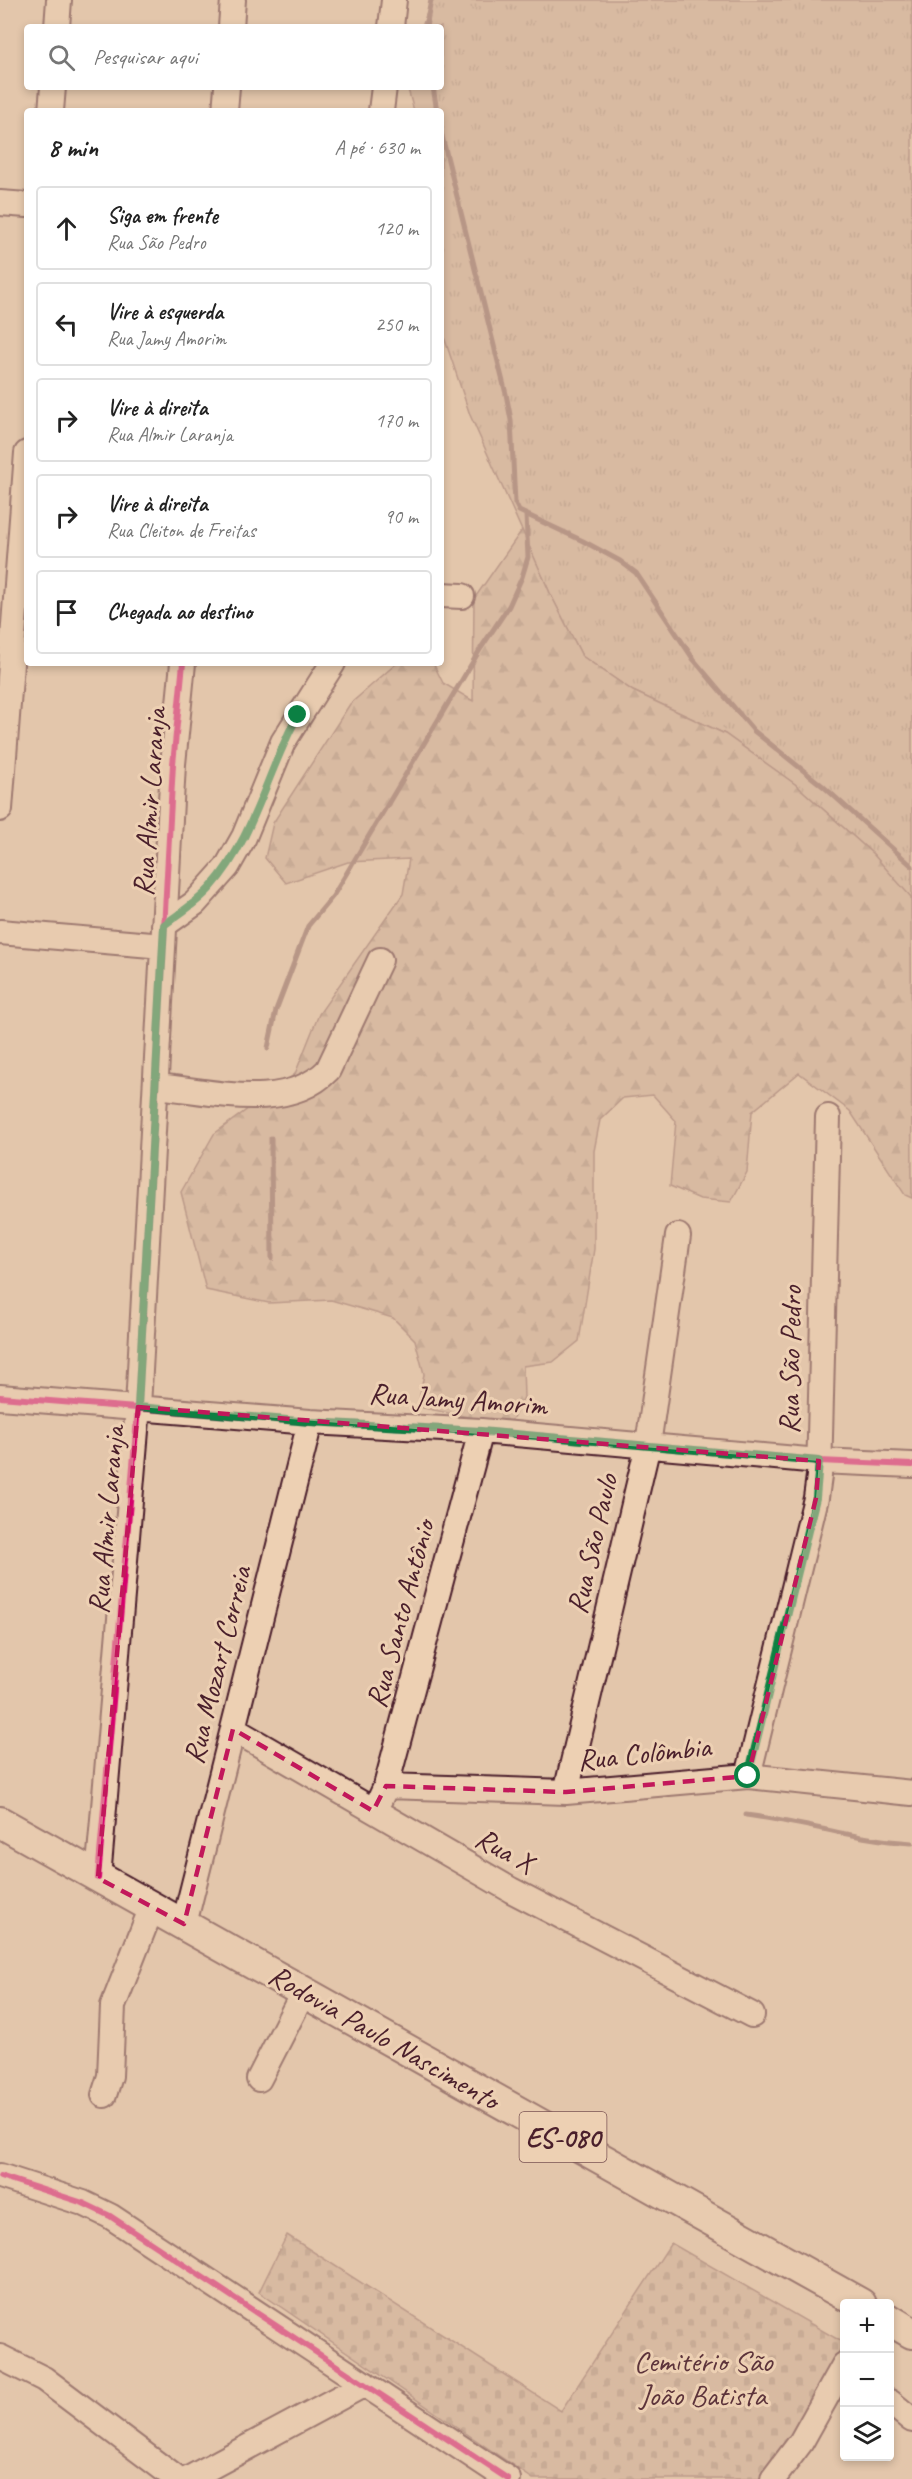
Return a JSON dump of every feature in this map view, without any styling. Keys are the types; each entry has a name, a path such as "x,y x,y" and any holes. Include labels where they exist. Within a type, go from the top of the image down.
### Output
{"main road":[{"name":"Rodovia Paulo Nascimento","path":"0,1822 852,2299"}],"street":[{"path":"57,24 59,0"},
{"path":"231,24 233,0"},
{"path":"391,24 394,0"},
{"path":"51,108 53,90"},
{"path":"225,108 226,90"},
{"path":"381,108 384,90"},
{"path":"0,203 24,205"},
{"path":"0,809 4,701 23,578 24,547"},
{"name":"Rua Almir Laranja","path":"98,1878 138,1407 173,764 183,666"},
{"path":"0,932 163,935 227,867 244,837 283,742 331,666"},
{"path":"156,1086 265,1097 300,1090 317,1081 328,1070 380,960"},
{"name":"Rua São Pedro","path":"748,1776 816,1498 819,1461 828,1117"},
{"name":"Rua São Paulo","path":"566,1792 648,1445 678,1236"},
{"name":"Rua Jamy Amorim","path":"0,1397 310,1422 481,1431 819,1461 912,1464"},
{"name":"Rua Mozart Correia","path":"184,1924 310,1422"},
{"name":"Rua Santo Antônio","path":"373,1811 386,1786 481,1431"},
{"name":"Rua X","path":"233,1730 511,1890 752,2015"},
{"name":"Rua Colômbia","path":"386,1786 566,1792 748,1776 909,1793"},
{"path":"104,2095 110,2076 113,2006 152,1907"},
{"path":"259,2079 304,1991"},
{"path":"0,2176 83,2203 110,2216 508,2479"},
{"path":"0,2357 44,2379 177,2479"},
{"path":"773,2479 801,2442 840,2373"},
{"path":"188,2479 365,2384"},
{"path":"894,2405 912,2420"}],"highlighted area":[{"path":"138,1407 819,1461 816,1498 748,1776 566,1792 386,1786 373,1811 233,1729 184,1924 98,1878"}],"green space":[{"path":"431,0 912,0 912,900 873,854 795,784 725,734 633,691 582,656 550,593 470,415 444,337 444,108 413,108 408,90 444,90 444,24 423,24"},
{"path":"522,530 550,593 582,656 633,691 725,734 795,784 873,854 911,897 912,1198 905,1195 850,1111 799,1073 752,1112 747,1172 731,1202 700,1199 670,1186 676,1121 653,1095 623,1098 600,1120 594,1151 594,1249 579,1341 553,1362 523,1366 524,1397 509,1425 418,1407 424,1374 415,1340 393,1318 331,1300 269,1303 206,1290 181,1192 214,1134 295,1074 319,1014 403,894 409,859 348,862 286,883 265,858 273,823 350,704 394,666 434,666 443,683 473,701 474,599"},
{"name":"Cemitério São João Batista","path":"287,2235 561,2411 671,2243 840,2341 840,2350 791,2436 761,2479 533,2479 259,2292"}],"waterway":[{"path":"427,24 431,0"},
{"path":"434,90 436,108"},
{"path":"444,144 506,394 511,420 515,503 519,511 583,541 620,561 636,573 694,660 754,731 824,787 912,866"},
{"path":"268,1048 276,1010 308,926 333,896 481,648 509,606 528,557 526,515"},
{"path":"271,1138 272,1259"},
{"path":"746,1815 870,1838 912,1843"}],"cycle path":[{"path":"98,1878 138,1407 173,764 183,666"},
{"path":"0,1397 310,1422 481,1431 819,1461 912,1465"},
{"path":"0,2176 83,2203 110,2216 508,2479"}],"route":[{"path":"298,715 283,742 244,837 227,867 195,903 164,925 138,1407 310,1422 481,1431 819,1461 816,1498 748,1776"}]}
